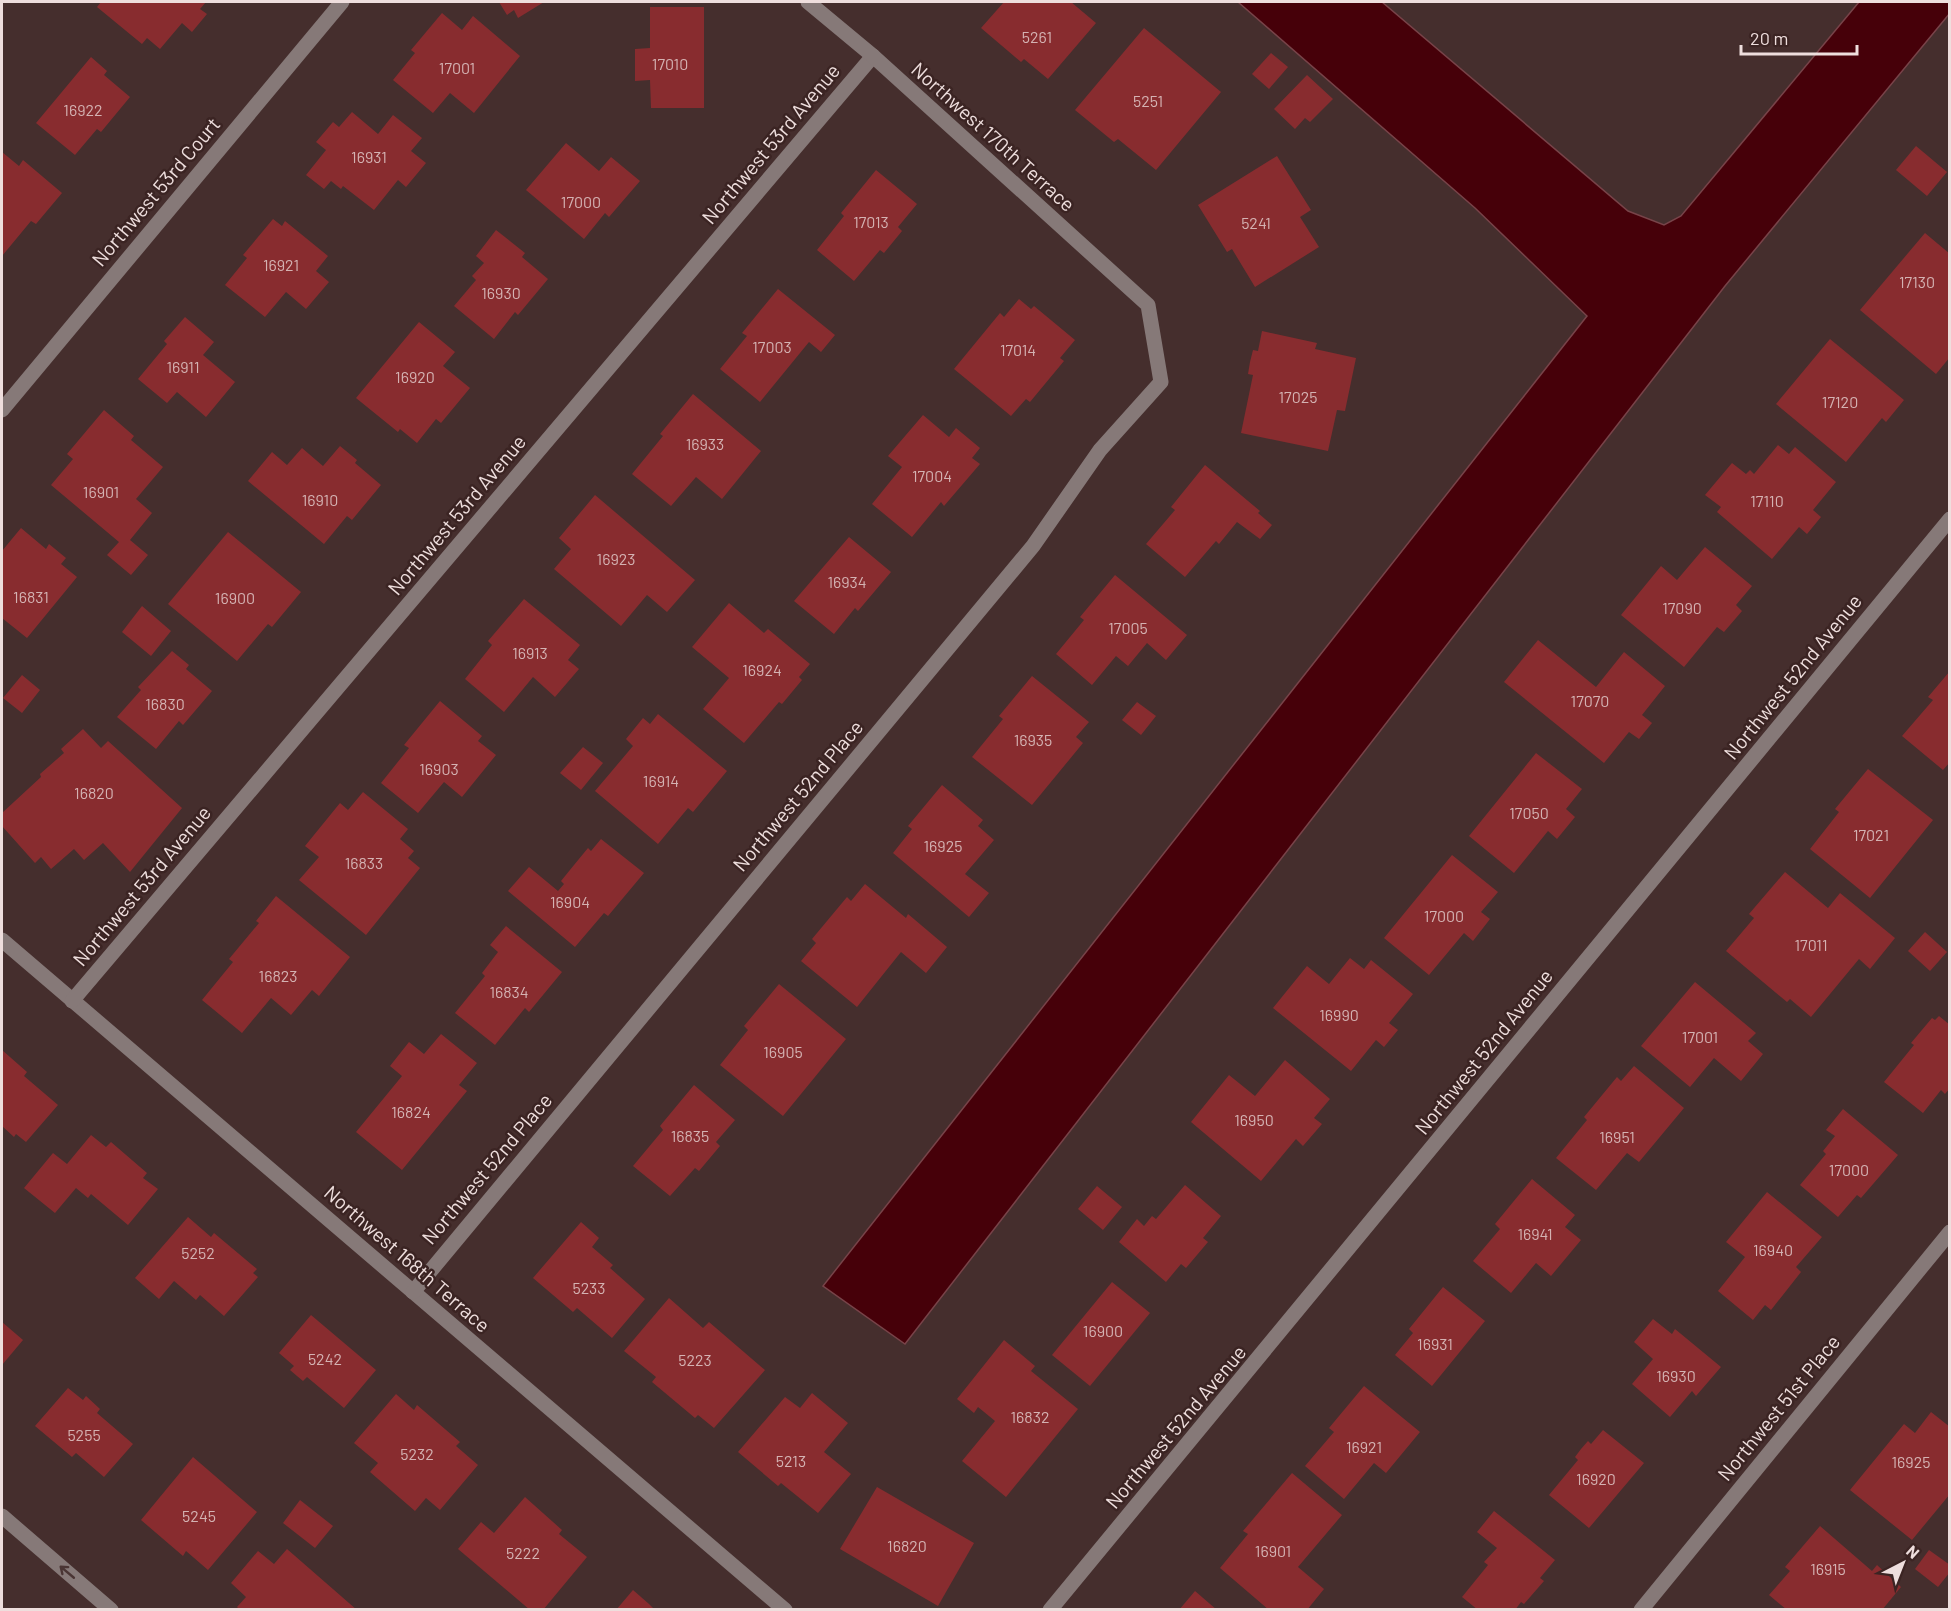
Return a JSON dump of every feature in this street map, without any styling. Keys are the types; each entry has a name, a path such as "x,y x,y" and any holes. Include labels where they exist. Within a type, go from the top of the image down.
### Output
{"street":[{"name":"Northwest 53rd Court","path":"2,410 342,2"},
{"name":"Northwest 170th Terrace","path":"808,2 873,57 1148,306"},
{"name":"Northwest 53rd Avenue","path":"72,1001 873,57"},
{"name":"Northwest 52nd Place","path":"412,1292 1033,546 1100,450 1161,381 1148,306"},
{"name":"Northwest 52nd Avenue","path":"1050,1610 1946,530"},
{"name":"Northwest 168th Terrace","path":"2,940 785,1610"},
{"name":"Northwest 51st Place","path":"1641,1610 1950,1232"},
{"path":"2,1516 111,1610"}],"shaded area":[{"path":"1238,2 1382,2 1628,211 1664,225 1681,216 1859,2 1949,2 1950,13 1725,286 905,1344 823,1286 1587,316 1475,208"}],"building":[{"path":"101,2 206,2 200,9 207,14 192,32 182,23 160,49 147,38 142,44 97,7"},
{"path":"499,2 544,2 518,18 514,10 507,15"},
{"path":"1004,2 1071,2 1096,23 1048,79 1024,59 1021,62 981,28"},
{"path":"650,7 704,7 704,108 651,108 650,80 635,81 635,49 650,48"},
{"path":"442,13 462,30 473,16 520,56 474,113 450,93 433,113 393,80 415,53 411,50"},
{"path":"1144,28 1221,92 1156,170 1118,139 1114,142 1075,110"},
{"path":"1271,53 1288,67 1269,89 1252,74"},
{"path":"91,57 107,71 104,75 130,97 101,132 97,129 75,155 36,123"},
{"path":"1307,75 1333,99 1310,122 1305,118 1295,129 1274,109"},
{"path":"352,112 378,134 393,115 422,138 411,151 426,163 406,187 398,180 374,210 343,186 341,189 331,181 324,189 306,175 326,150 316,142 333,122 339,127"},
{"path":"566,143 599,171 611,157 640,181 609,217 605,213 584,239 526,190"},
{"path":"1916,146 1947,172 1927,196 1896,170"},
{"path":"2,152 19,166 23,160 62,193 36,224 31,221 2,256"},
{"path":"1277,156 1311,210 1300,217 1319,247 1255,287 1232,249 1227,252 1198,205"},
{"path":"876,170 917,204 898,227 902,231 884,253 880,250 854,281 817,250 844,216 841,213"},
{"path":"273,219 282,226 285,221 328,256 316,271 329,282 306,309 286,292 265,317 225,285 247,258 243,255"},
{"path":"496,230 525,253 522,257 548,279 518,315 515,312 494,339 454,306 476,280 472,276 484,263 476,256"},
{"path":"1925,233 1950,254 1950,357 1936,374 1860,310"},
{"path":"778,289 835,335 821,352 809,342 760,402 720,369 747,336 742,333"},
{"path":"1019,299 1031,309 1034,306 1075,340 1060,358 1064,361 1030,402 1026,399 1011,416 954,369 1000,313 1004,317"},
{"path":"185,317 214,342 203,355 235,382 206,417 177,392 167,403 138,379 167,344 164,341"},
{"path":"419,322 455,352 443,366 470,388 441,423 436,419 417,443 400,429 398,432 356,398"},
{"path":"1262,331 1317,343 1315,349 1356,358 1345,411 1337,410 1328,451 1241,433 1253,375 1248,374 1250,362 1253,350 1258,351"},
{"path":"1830,339 1904,400 1886,422 1882,418 1846,462 1776,404"},
{"path":"693,394 761,451 722,499 696,477 671,506 632,474 663,436 660,434"},
{"path":"104,410 134,436 131,440 163,467 136,499 152,513 130,540 148,555 131,575 107,555 119,542 51,485 73,459 67,454"},
{"path":"923,415 949,437 956,428 980,448 972,458 980,464 944,506 941,502 912,537 872,504 902,467 888,456"},
{"path":"1778,445 1789,454 1795,447 1836,482 1813,510 1821,517 1807,534 1799,527 1772,559 1717,512 1721,507 1705,495 1732,463 1746,474 1750,470 1754,474"},
{"path":"340,446 357,460 355,463 381,485 352,520 347,516 324,544 248,481 272,452 287,465 302,448 323,466"},
{"path":"1205,465 1260,511 1258,513 1272,525 1260,539 1237,522 1219,544 1216,541 1185,577 1146,544 1175,510 1171,507"},
{"path":"595,495 695,580 667,612 647,595 621,626 554,569 571,549 559,538"},
{"path":"21,528 46,549 49,544 66,558 61,564 77,577 27,638 2,618 2,551"},
{"path":"228,532 301,592 272,627 268,624 237,661 168,604"},
{"path":"849,537 891,572 858,611 855,608 834,634 794,601"},
{"path":"1705,547 1752,586 1736,605 1742,611 1724,632 1717,627 1684,667 1621,615 1661,566 1677,580"},
{"path":"1115,575 1187,635 1166,660 1147,643 1128,666 1116,656 1092,685 1056,654 1084,620 1080,617"},
{"path":"524,599 580,645 568,660 579,669 555,697 533,677 504,712 465,679 492,645 488,641"},
{"path":"729,603 764,633 768,629 810,664 799,677 802,680 782,704 779,702 744,743 703,709 729,678 692,647"},
{"path":"142,606 171,631 151,656 122,632"},
{"path":"1538,640 1596,687 1624,652 1665,686 1642,715 1652,723 1639,739 1629,732 1604,763 1504,682"},
{"path":"172,651 189,665 186,669 212,691 183,725 179,721 156,749 117,717 141,690 138,687"},
{"path":"1950,671 1950,762 1943,770 1902,736 1933,700 1928,697"},
{"path":"22,675 40,690 22,713 3,698"},
{"path":"1032,676 1089,722 1076,737 1083,743 1032,805 972,757 1003,719 999,716"},
{"path":"440,701 482,736 478,741 496,755 462,797 444,782 418,813 381,783 409,748 404,745"},
{"path":"1137,702 1156,716 1141,735 1122,720"},
{"path":"658,714 727,771 693,812 688,808 658,844 595,791 633,746 626,739 643,718 650,724"},
{"path":"83,729 101,748 108,741 182,808 130,872 103,843 84,860 74,849 51,869 41,857 35,863 2,826 2,813 41,777 40,774 64,753 61,749"},
{"path":"583,747 603,763 581,790 560,773"},
{"path":"1536,753 1582,789 1566,809 1575,817 1557,839 1548,831 1514,873 1469,836"},
{"path":"1868,769 1933,820 1870,898 1810,849 1839,812 1835,809"},
{"path":"942,785 983,820 978,826 994,840 965,874 989,893 969,917 893,853 912,829 908,826"},
{"path":"363,792 408,829 400,839 414,851 408,858 420,868 366,935 299,880 319,857 305,846 340,803 348,810"},
{"path":"601,839 644,873 608,916 604,913 575,947 508,891 529,867 558,891 564,884 561,881 588,848 591,851"},
{"path":"1452,855 1498,892 1481,912 1490,919 1473,941 1464,933 1429,975 1384,938"},
{"path":"1785,872 1828,908 1840,893 1895,938 1870,969 1859,959 1811,1017 1790,999 1787,1002 1726,951 1754,918 1749,914"},
{"path":"865,884 906,918 908,914 947,947 926,973 901,952 857,1007 801,961 816,943 812,939 847,897 851,901"},
{"path":"276,896 350,957 319,996 312,990 291,1015 271,998 242,1033 202,1000 233,962 229,959 259,923 256,921"},
{"path":"506,926 562,972 529,1012 525,1008 495,1045 455,1013 485,976 482,973 498,952 490,945"},
{"path":"1925,932 1947,952 1930,971 1908,951"},
{"path":"1350,958 1364,969 1371,960 1413,994 1389,1023 1398,1030 1384,1047 1376,1040 1351,1071 1273,1008 1307,966 1329,984"},
{"path":"1695,982 1756,1033 1748,1041 1763,1054 1741,1081 1714,1058 1690,1087 1641,1046"},
{"path":"779,984 846,1039 783,1116 720,1065 748,1030 744,1026"},
{"path":"1939,1016 1950,1025 1950,1088 1945,1094 1941,1090 1923,1113 1884,1082 1914,1045 1911,1043 1932,1018 1935,1020"},
{"path":"441,1034 477,1063 459,1085 467,1091 402,1170 356,1132 402,1076 390,1066 409,1042 424,1054"},
{"path":"2,1050 27,1072 24,1076 58,1105 26,1142 16,1134 14,1137 2,1126"},
{"path":"1285,1060 1330,1099 1314,1118 1322,1124 1303,1146 1296,1139 1261,1181 1191,1122 1229,1075 1255,1096"},
{"path":"1634,1066 1684,1108 1639,1162 1627,1153 1596,1190 1556,1158 1587,1120 1584,1117 1617,1077 1621,1081"},
{"path":"694,1085 735,1120 716,1142 720,1146 699,1171 695,1168 670,1196 633,1166 663,1130 660,1126"},
{"path":"1843,1109 1898,1155 1861,1198 1857,1195 1838,1217 1800,1185 1826,1154 1823,1151 1835,1136 1826,1130"},
{"path":"91,1135 106,1147 111,1142 147,1173 143,1178 158,1189 128,1225 91,1194 88,1198 76,1188 55,1213 24,1188 53,1153 67,1164"},
{"path":"1532,1179 1575,1215 1565,1227 1581,1240 1551,1276 1536,1263 1511,1293 1473,1261 1500,1229 1495,1224"},
{"path":"1185,1185 1221,1216 1203,1238 1208,1242 1186,1268 1181,1264 1166,1282 1119,1242 1137,1219 1144,1226 1152,1216 1156,1219"},
{"path":"1097,1186 1122,1207 1103,1230 1078,1209"},
{"path":"1767,1192 1822,1237 1796,1267 1801,1272 1771,1310 1765,1305 1753,1320 1718,1291 1745,1257 1726,1242"},
{"path":"188,1217 211,1237 214,1233 257,1269 253,1273 258,1277 224,1316 200,1295 196,1300 174,1281 159,1299 135,1278"},
{"path":"581,1222 599,1238 592,1247 613,1265 610,1268 645,1299 612,1338 577,1308 573,1312 533,1278"},
{"path":"1112,1282 1150,1313 1090,1386 1052,1355"},
{"path":"1443,1287 1485,1321 1432,1386 1395,1355 1413,1333 1409,1329"},
{"path":"669,1298 703,1328 709,1322 765,1370 714,1428 698,1415 695,1418 652,1382 656,1377 624,1351"},
{"path":"311,1315 376,1370 344,1408 307,1377 303,1381 297,1376 290,1370 294,1366 279,1353"},
{"path":"1653,1319 1672,1334 1675,1329 1721,1367 1696,1396 1692,1391 1670,1417 1632,1384 1653,1359 1634,1342"},
{"path":"2,1322 23,1340 2,1365"},
{"path":"1004,1340 1035,1366 1031,1371 1078,1409 1006,1497 962,1461 995,1421 978,1407 974,1413 957,1399"},
{"path":"1364,1386 1420,1432 1386,1473 1374,1463 1344,1499 1305,1466 1334,1432 1329,1428"},
{"path":"68,1388 83,1400 86,1396 100,1409 97,1413 133,1444 104,1477 76,1453 72,1457 35,1426"},
{"path":"812,1393 848,1423 824,1452 851,1474 818,1513 781,1483 778,1486 738,1452 785,1397 800,1408"},
{"path":"396,1394 414,1410 417,1405 460,1442 456,1446 478,1465 440,1510 426,1498 415,1511 370,1472 378,1463 354,1443"},
{"path":"1931,1412 1950,1427 1950,1494 1912,1540 1850,1490 1904,1424 1915,1433"},
{"path":"1603,1430 1644,1463 1589,1528 1549,1495 1578,1460 1575,1457 1581,1449 1588,1441 1591,1444"},
{"path":"193,1457 257,1512 208,1570 186,1551 183,1556 141,1520"},
{"path":"1292,1473 1342,1515 1298,1567 1324,1589 1307,1610 1269,1610 1220,1568 1248,1534 1243,1531"},
{"path":"877,1487 974,1543 938,1606 840,1549"},
{"path":"525,1497 562,1530 559,1534 587,1557 543,1610 530,1610 458,1549 481,1522 494,1533"},
{"path":"300,1500 333,1526 315,1548 283,1523"},
{"path":"1494,1511 1555,1560 1540,1578 1544,1581 1524,1604 1521,1602 1515,1610 1478,1610 1462,1597 1488,1565 1484,1562 1497,1548 1477,1532"},
{"path":"1820,1526 1872,1571 1877,1565 1901,1587 1882,1610 1787,1610 1769,1595 1790,1571 1785,1567"},
{"path":"287,1549 357,1610 240,1610 237,1607 246,1597 231,1583 258,1551 274,1564"},
{"path":"1929,1550 1950,1565 1950,1572 1938,1587 1915,1569"},
{"path":"633,1590 649,1604 655,1610 616,1610"},
{"path":"1195,1591 1217,1610 1179,1610"}]}
